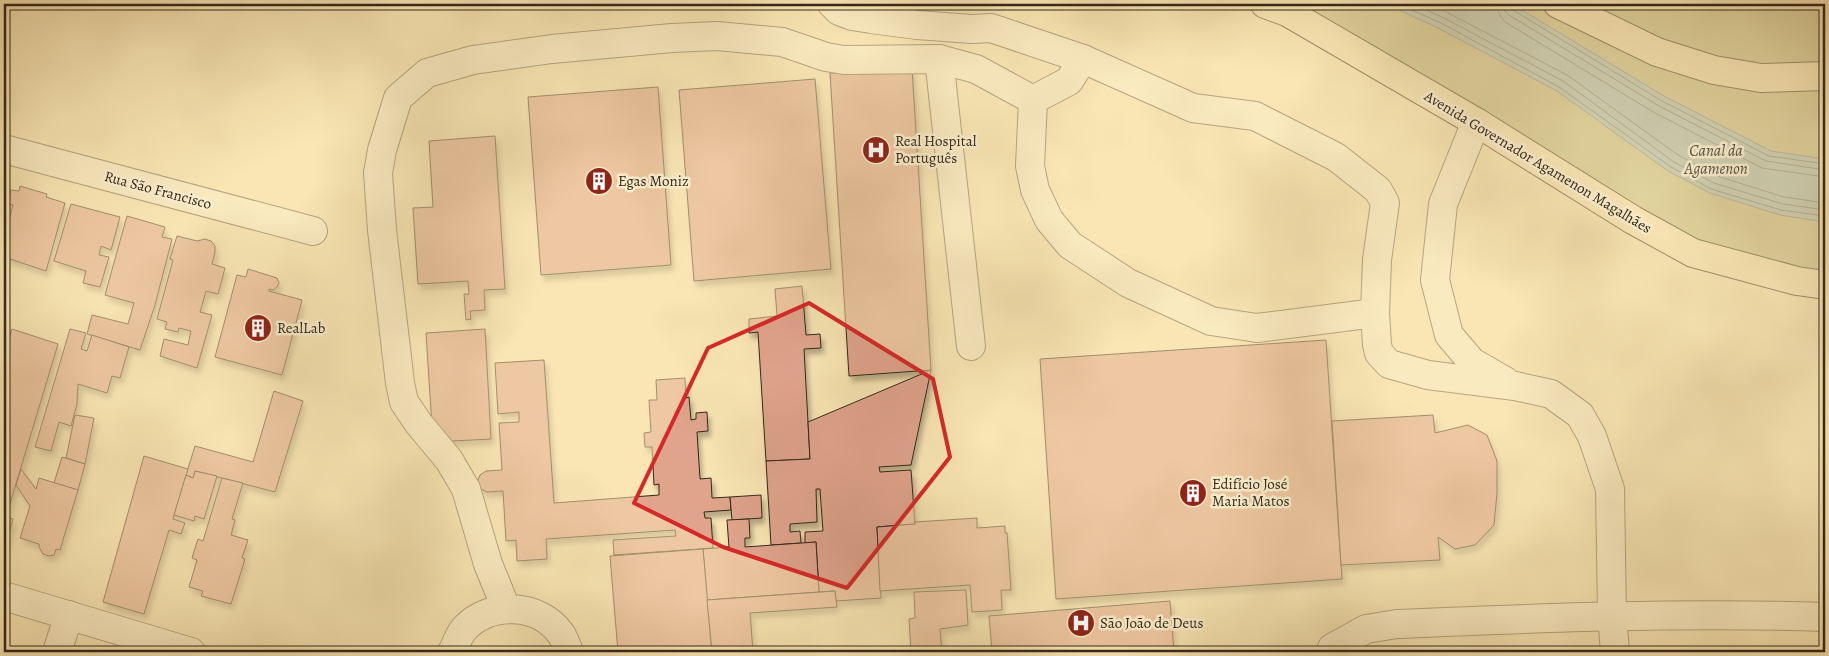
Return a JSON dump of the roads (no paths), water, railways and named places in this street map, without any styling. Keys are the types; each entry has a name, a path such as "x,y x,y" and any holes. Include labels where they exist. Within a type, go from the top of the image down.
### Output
{"main road":[{"name":"Avenida Governador Agamenon Magalhães","path":"1265,4 1287,12 1476,122 1633,220 1692,253 1797,281 1825,285"},
{"path":"1558,4 1657,52 1714,70 1761,78 1825,76"}],"street":[{"path":"832,4 839,11 852,16 871,19 917,25 972,29 991,28 1083,59 1193,108 1255,116 1336,157 1378,190 1384,202 1375,312 1377,345 1379,353 1388,364 1428,375 1515,386 1551,394 1580,415 1592,436 1610,489 1612,615 1615,652"},
{"path":"976,70 989,46 991,28"},
{"path":"506,608 488,564 466,489 449,460 419,424 404,402 400,383 382,230 378,173 382,150 398,98 428,73 473,60 570,47 717,36 782,42 826,57 844,60 939,59 976,70 1033,100"},
{"path":"939,59 971,346"},
{"path":"1033,100 1069,81 1083,59"},
{"path":"1033,100 1030,166 1035,190 1049,220 1070,244 1128,284 1211,321 1257,328 1375,312"},
{"path":"1476,122 1443,204 1435,280 1449,335 1472,362 1515,386"},
{"name":"Rua São Francisco","path":"4,149 313,231"},
{"path":"4,596 191,652"},
{"path":"452,652 464,629 483,614 506,608 527,610 546,620 561,634 569,652"},
{"path":"57,652 69,615"},
{"path":"1331,652 1332,648 1366,629 1397,624 1612,615 1825,617"}],"water":[{"name":"Canal da Agamenon","path":"1386,4 1512,4 1664,96 1771,151 1825,159 1825,222 1780,215 1710,193 1668,171 1557,91 1438,28"}],"place":[{"name":"Real Hospital Português","path":"876,150"},
{"name":"Egas Moniz","path":"599,181"},
{"name":"RealLab","path":"258,328"},
{"name":"Edifício José Maria Matos","path":"1193,493"},
{"name":"São João de Deus","path":"1081,623"}]}
